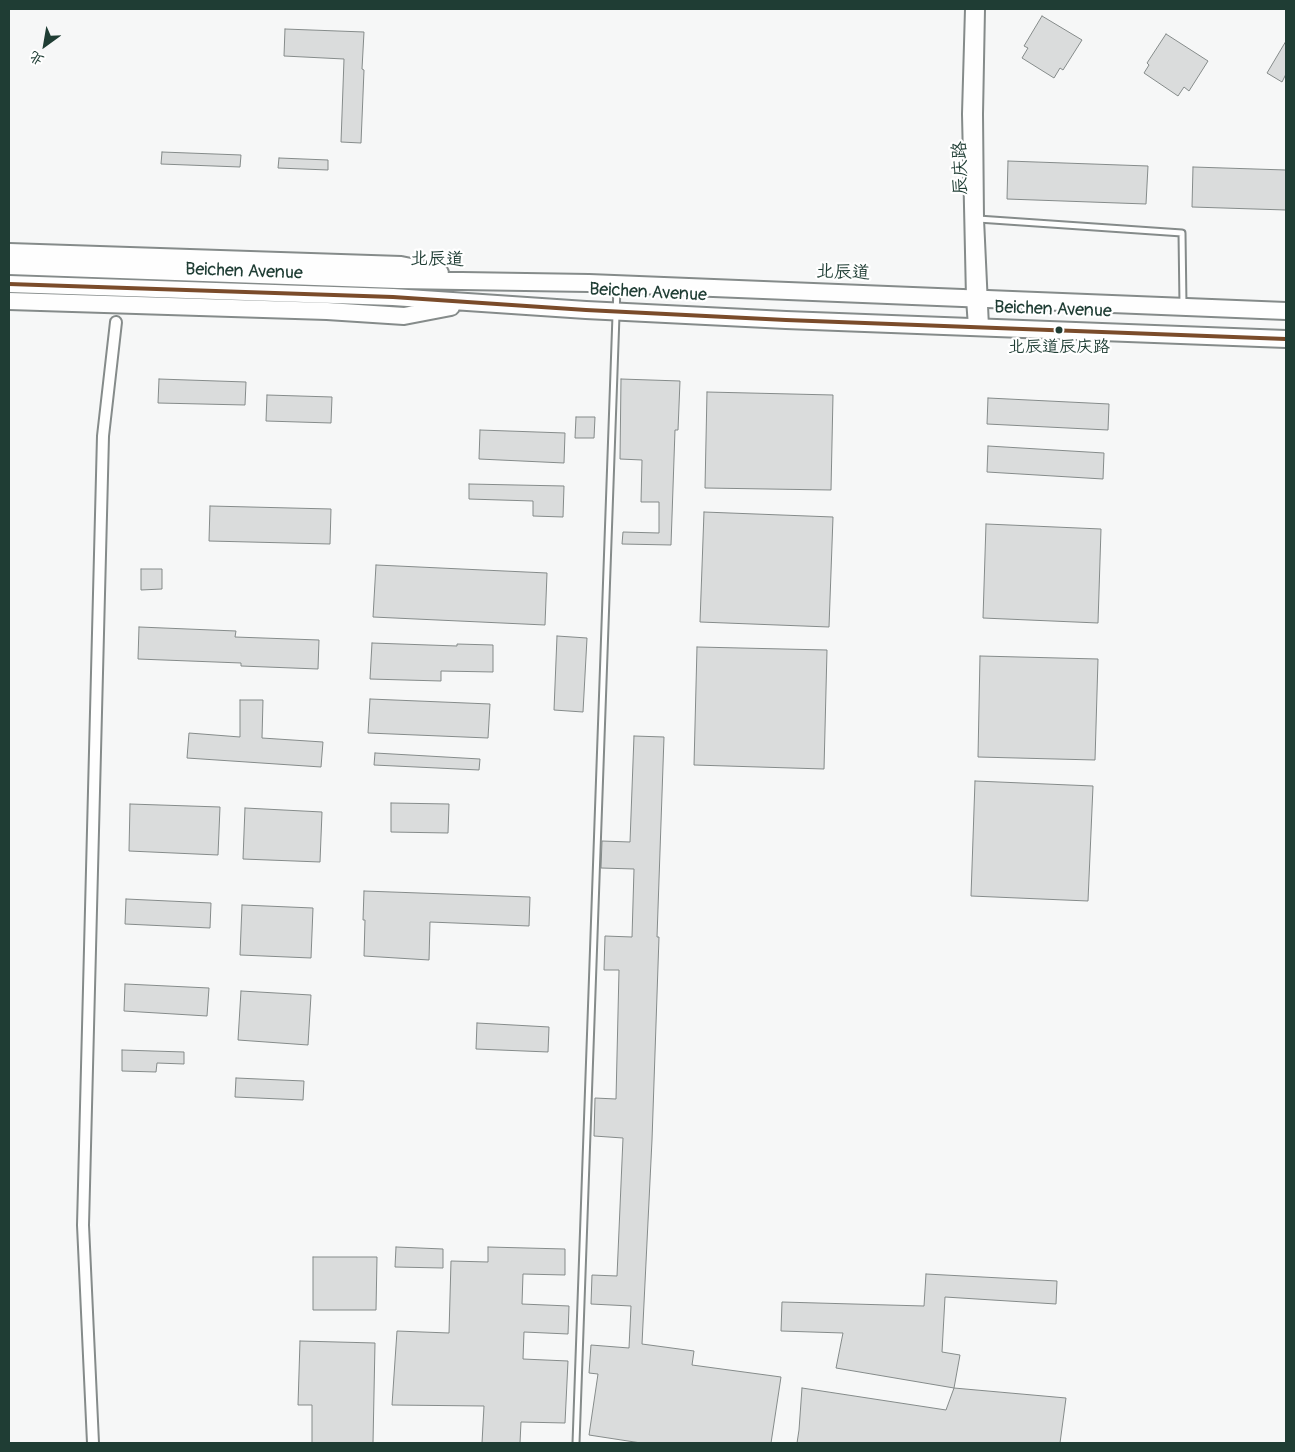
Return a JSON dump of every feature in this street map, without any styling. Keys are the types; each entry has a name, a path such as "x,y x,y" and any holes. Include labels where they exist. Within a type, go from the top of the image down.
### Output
{"main road":[{"path":"9,252 401,265 474,281"},
{"name":"北辰道","path":"9,266 398,280 617,284 1286,311"},
{"name":"Beichen Avenue","path":"9,284 393,297 786,320 1286,338"},
{"path":"9,301 404,316 473,303"}],"street":[{"name":"辰庆路","path":"971,9 968,114 976,298 979,327"},
{"name":"辰庆路","path":"974,219 979,9"},
{"path":"92,1443 83,1225 103,436 116,322"}],"lane":[{"path":"974,219 1182,233 1183,307"},
{"path":"576,1443 617,284"}],"building":[{"path":"1042,16 1082,40 1063,70 1060,68 1054,78 1022,58 1028,48 1024,46"},
{"path":"285,29 364,32 361,143 341,142 344,59 284,56"},
{"path":"1166,34 1208,61 1189,91 1184,87 1178,96 1144,73 1149,65 1147,63"},
{"path":"1286,41 1286,74 1282,82 1267,73"},
{"path":"162,152 241,155 240,167 161,164"},
{"path":"279,158 328,160 328,170 278,168"},
{"path":"1008,161 1148,166 1146,204 1007,199"},
{"path":"1193,167 1286,170 1286,210 1192,207"},
{"path":"159,379 246,382 245,405 158,403"},
{"path":"621,379 680,381 678,430 675,430 671,545 622,544 623,532 659,533 659,502 641,502 642,460 620,459"},
{"path":"707,392 833,395 831,490 705,488"},
{"path":"267,395 332,397 331,423 266,421"},
{"path":"988,398 1109,404 1108,430 987,424"},
{"path":"576,417 595,417 594,438 575,438"},
{"path":"480,430 565,433 564,463 479,459"},
{"path":"988,446 1104,453 1103,479 987,472"},
{"path":"469,484 564,486 563,517 533,516 533,501 469,499"},
{"path":"210,506 331,509 330,544 209,541"},
{"path":"704,512 833,517 829,627 700,622"},
{"path":"986,524 1101,529 1098,623 983,618"},
{"path":"376,565 547,573 545,625 373,617"},
{"path":"141,569 162,569 162,589 141,590"},
{"path":"139,627 236,631 235,637 319,640 318,669 241,666 241,663 138,659"},
{"path":"557,636 587,638 583,712 554,710"},
{"path":"372,643 457,646 457,644 493,645 493,672 441,671 441,681 370,679"},
{"path":"697,647 827,650 824,769 694,765"},
{"path":"980,656 1098,659 1095,760 978,757"},
{"path":"370,699 490,704 488,738 368,733"},
{"path":"240,700 263,700 262,738 323,742 321,767 187,758 189,733 240,737"},
{"path":"634,736 664,737 652,1140 642,1344 694,1351 692,1365 781,1377 771,1443 641,1443 589,1435 598,1374 589,1373 591,1345 629,1348 631,1306 591,1304 592,1275 617,1276 623,1138 594,1136 595,1098 616,1099 619,970 604,970 605,936 632,937 634,869 601,868 602,841 630,842"},
{"path":"375,753 480,759 479,770 374,765"},
{"path":"975,781 1093,786 1088,901 971,896"},
{"path":"391,803 449,804 448,833 391,832"},
{"path":"130,804 220,807 218,855 129,851"},
{"path":"245,808 322,812 320,862 243,859"},
{"path":"364,891 530,897 529,926 430,922 429,960 364,956"},
{"path":"126,899 211,903 210,928 125,924"},
{"path":"242,905 313,908 311,958 240,955"},
{"path":"125,984 209,988 207,1016 124,1011"},
{"path":"241,991 311,995 308,1045 238,1040"},
{"path":"477,1023 549,1027 548,1052 476,1049"},
{"path":"122,1050 184,1052 184,1064 157,1063 156,1072 122,1071"},
{"path":"236,1078 304,1081 303,1100 235,1097"},
{"path":"396,1247 443,1249 443,1268 395,1267"},
{"path":"488,1247 565,1249 565,1275 523,1274 522,1304 569,1306 568,1334 524,1332 523,1359 568,1361 565,1423 521,1422 520,1443 482,1443 484,1406 392,1405 397,1331 449,1333 451,1261 488,1262"},
{"path":"313,1257 377,1257 376,1310 313,1310"},
{"path":"926,1274 1057,1281 1056,1304 945,1297 942,1352 960,1355 954,1388 836,1368 843,1333 781,1331 782,1302 924,1306"},
{"path":"300,1341 375,1343 373,1443 312,1443 312,1405 298,1405"},
{"path":"802,1388 946,1410 954,1388 1066,1398 1060,1443 797,1443"}],"transit line":[{"path":"9,284 393,297 586,310 786,320 1286,339"}],"place":[{"name":"北辰道辰庆路","path":"1059,330"}]}
